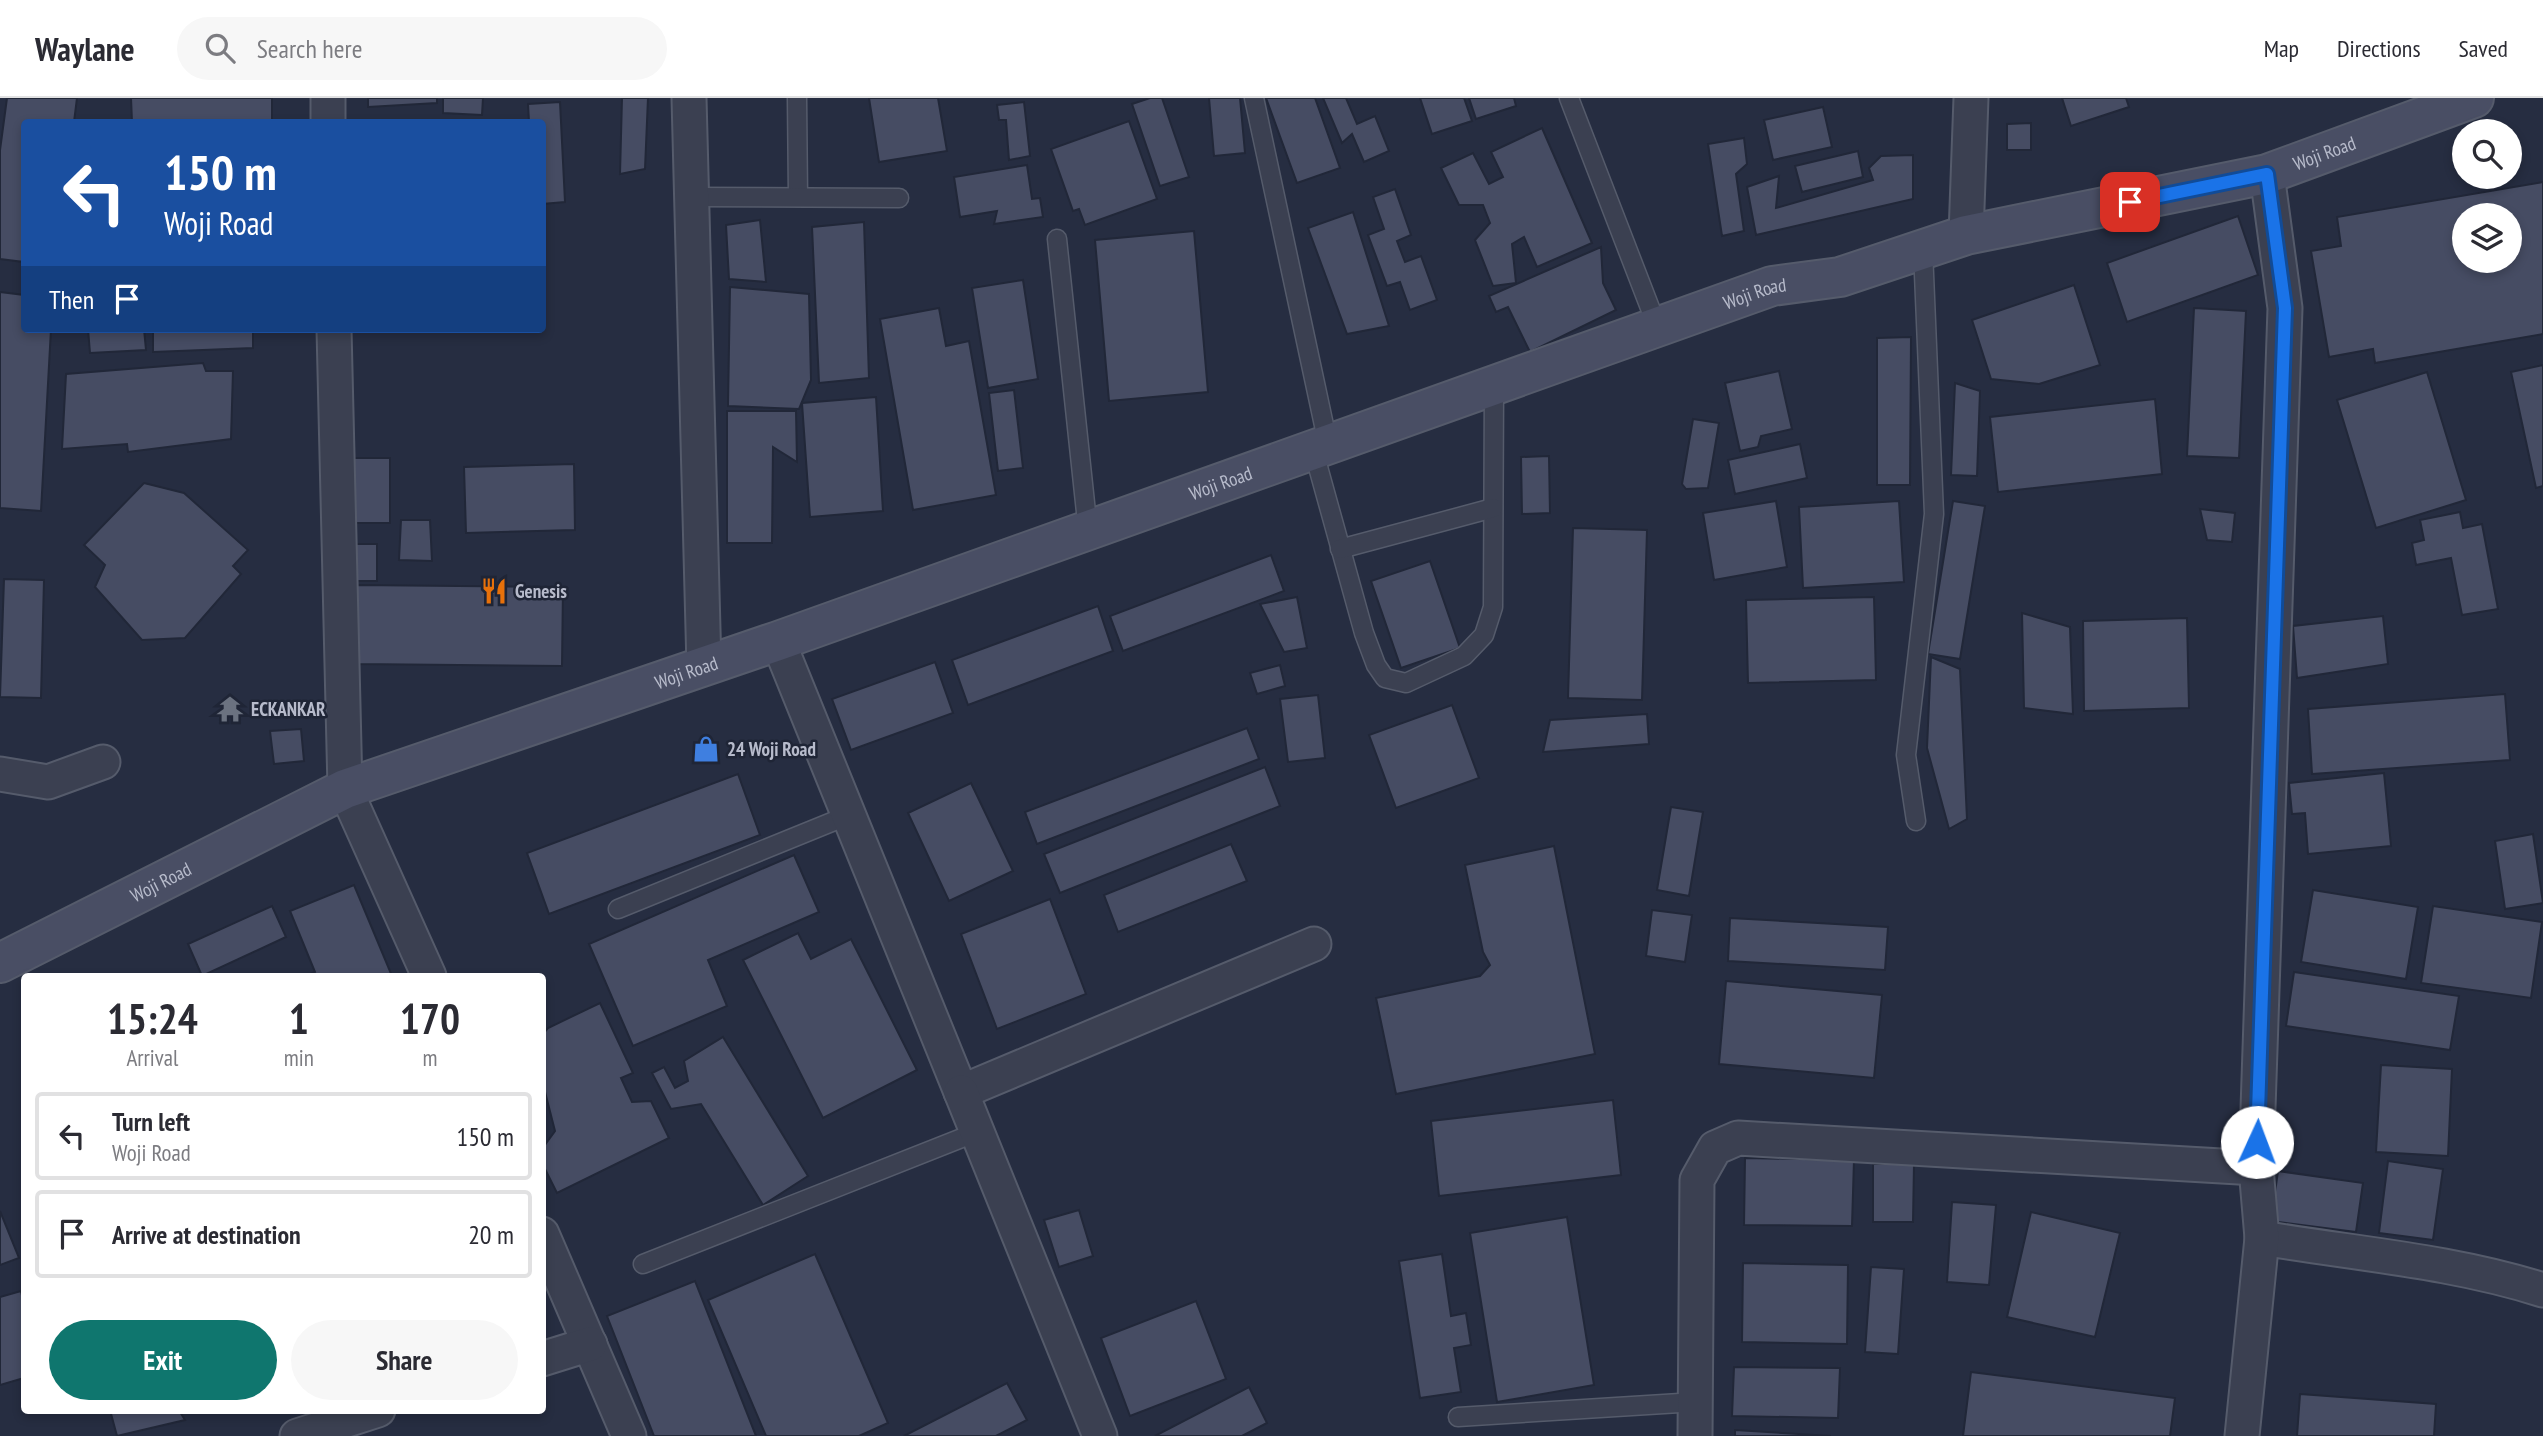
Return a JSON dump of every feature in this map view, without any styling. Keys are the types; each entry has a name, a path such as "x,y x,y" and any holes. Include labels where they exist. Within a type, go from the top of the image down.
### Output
{"main road":[{"name":"Woji Road","path":"0,963 345,789 778,641 1772,286 1840,276 1966,235 2267,174 2474,98"}],"street":[{"path":"328,98 328,119"},
{"path":"689,98 704,667"},
{"path":"1966,235 1970,98"},
{"path":"2242,1436 2262,1238 2256,1168 2285,308 2267,174"},
{"path":"334,333 345,789 428,973"},
{"path":"778,641 1100,1436"},
{"path":"0,774 47,782 103,762"},
{"path":"961,1092 1314,944"},
{"path":"1695,1436 1697,1180 1715,1148 1738,1138 2256,1168"},
{"path":"2262,1238 2443,1264 2502,1277 2543,1290"},
{"path":"546,1243 629,1436"},
{"path":"546,1358 590,1344"},
{"path":"297,1436 366,1414"}],"lane":[{"path":"797,98 798,197"},
{"path":"1254,98 1340,549 1376,665 1385,678 1406,683 1464,656 1484,635 1493,607 1494,385"},
{"path":"1569,98 1657,327"},
{"path":"692,197 899,198"},
{"path":"1057,239 1088,531"},
{"path":"1916,821 1906,755 1934,514 1923,250"},
{"path":"1340,549 1493,508"},
{"path":"618,909 849,815"},
{"path":"643,1264 977,1132"},
{"path":"1458,1417 1696,1402"}],"building":[{"path":"7,98 77,98 74,119 21,119 21,262 0,259 0,150"},
{"path":"131,98 272,98 272,119 132,119"},
{"path":"368,98 437,98 437,103 368,107"},
{"path":"443,98 483,98 482,115 443,113"},
{"path":"622,98 648,98 645,169 620,174"},
{"path":"869,98 938,98 947,151 879,162"},
{"path":"1150,98 1162,98 1189,177 1160,186 1132,104"},
{"path":"1209,98 1240,98 1245,153 1214,156"},
{"path":"1266,98 1315,98 1340,168 1297,183"},
{"path":"1323,98 1346,98 1357,124 1375,116 1389,151 1364,162 1352,134 1342,143"},
{"path":"1420,98 1464,98 1472,121 1432,134"},
{"path":"1469,98 1514,98 1516,106 1476,119"},
{"path":"2062,98 2126,98 2129,107 2071,126"},
{"path":"560,102 565,202 546,204 546,119 529,119 528,104"},
{"path":"1024,102 1030,156 1009,160 1006,120 999,120 997,105"},
{"path":"1823,107 1832,147 1773,160 1764,120"},
{"path":"1129,121 1157,199 1085,225 1079,209 1073,211 1051,149"},
{"path":"2031,123 2031,150 2007,150 2007,124"},
{"path":"1542,128 1592,243 1537,267 1524,237 1512,244 1516,283 1493,286 1475,240 1490,223 1483,205 1459,205 1441,168 1473,153 1489,184 1503,177 1491,152"},
{"path":"1744,138 1747,164 1736,174 1744,231 1722,236 1708,144"},
{"path":"1858,151 1863,177 1802,192 1795,166"},
{"path":"1913,155 1913,199 1756,235 1747,187 1779,176 1776,208 1873,180 1869,168 1881,156"},
{"path":"1027,165 1032,199 1040,198 1043,217 994,224 997,211 960,217 954,177"},
{"path":"2543,182 2543,334 2375,363 2373,349 2329,357 2311,251 2341,246 2337,217 2502,189 2522,189 2522,186"},
{"path":"1395,189 1411,235 1397,241 1405,262 1421,256 1437,300 1410,310 1400,282 1387,286 1368,235 1384,229 1373,197"},
{"path":"1353,212 1389,326 1347,334 1308,228"},
{"path":"2238,216 2258,275 2127,322 2107,263"},
{"path":"760,220 766,282 729,279 726,225"},
{"path":"864,222 869,378 819,383 812,227"},
{"path":"1194,231 1208,392 1109,401 1095,240"},
{"path":"1601,247 1603,283 1616,310 1530,352 1508,307 1496,312 1489,296"},
{"path":"1023,280 1038,379 988,388 972,288"},
{"path":"2074,285 2100,365 2039,384 1991,379 1972,320"},
{"path":"730,287 809,294 811,380 799,409 728,406"},
{"path":"0,292 21,295 21,333 51,333 41,511 0,508"},
{"path":"939,308 946,346 969,341 996,495 913,510 880,319"},
{"path":"2194,308 2246,311 2239,458 2187,456"},
{"path":"88,333 144,333 146,350 90,353"},
{"path":"153,333 253,333 253,348 153,352"},
{"path":"1911,337 1910,485 1877,485 1877,338"},
{"path":"203,363 206,371 233,371 231,439 128,452 127,444 62,449 66,374"},
{"path":"2543,365 2543,486 2536,488 2511,372"},
{"path":"1779,371 1792,429 1761,436 1758,447 1740,451 1725,383"},
{"path":"2427,372 2466,500 2376,528 2337,400"},
{"path":"1955,383 1980,391 1977,476 1951,475"},
{"path":"1014,390 1023,468 998,471 989,393"},
{"path":"876,397 883,511 810,517 802,403"},
{"path":"2155,399 2162,474 1998,492 1990,417"},
{"path":"727,411 796,411 797,462 773,447 772,543 727,543"},
{"path":"1693,419 1719,423 1708,488 1686,489 1682,484"},
{"path":"1800,444 1807,478 1735,494 1728,460"},
{"path":"1549,456 1550,513 1522,514 1521,457"},
{"path":"346,458 390,458 390,523 346,523"},
{"path":"574,464 575,530 466,533 464,467"},
{"path":"144,483 184,493 248,550 233,566 241,574 185,638 142,640 95,587 105,565 84,545"},
{"path":"1776,501 1787,567 1714,580 1703,513"},
{"path":"1899,501 1904,582 1803,588 1799,507"},
{"path":"1953,501 1985,506 1960,659 1928,654"},
{"path":"2200,509 2235,513 2232,542 2207,540"},
{"path":"2460,512 2463,528 2482,524 2498,609 2462,615 2451,558 2416,565 2412,543 2424,540 2420,520"},
{"path":"401,520 430,520 432,561 399,560"},
{"path":"1573,528 1647,530 1642,700 1568,698"},
{"path":"352,544 377,544 377,581 351,581"},
{"path":"1271,555 1284,591 1123,651 1110,616"},
{"path":"1430,561 1460,648 1401,668 1371,581"},
{"path":"4,579 44,580 41,698 0,697"},
{"path":"356,585 563,587 562,666 355,664"},
{"path":"1297,597 1307,648 1284,652 1260,604"},
{"path":"1874,597 1876,680 1748,683 1746,600"},
{"path":"1098,606 1113,651 968,705 952,660"},
{"path":"2022,613 2070,627 2073,714 2024,708"},
{"path":"2383,616 2388,664 2297,678 2293,626"},
{"path":"2187,618 2189,708 2084,711 2083,621"},
{"path":"1931,657 1960,669 1967,819 1949,829 1927,748"},
{"path":"935,662 953,713 851,750 832,699"},
{"path":"1280,665 1285,686 1257,694 1250,673"},
{"path":"2505,694 2510,760 2312,774 2308,709"},
{"path":"1318,695 1325,758 1288,762 1280,699"},
{"path":"1452,705 1479,778 1396,808 1369,735"},
{"path":"1647,714 1649,744 1543,752 1550,720"},
{"path":"1247,728 1259,759 1037,844 1025,812"},
{"path":"301,729 304,761 274,764 270,731"},
{"path":"1265,767 1280,806 1060,893 1044,854"},
{"path":"2384,773 2391,846 2308,854 2305,813 2292,814 2289,783"},
{"path":"738,774 760,835 549,914 527,853"},
{"path":"971,783 1013,871 949,901 908,813"},
{"path":"1671,807 1703,812 1689,896 1657,890"},
{"path":"2533,834 2543,903 2505,909 2495,841"},
{"path":"1231,844 1247,881 1118,932 1104,895"},
{"path":"1554,846 1595,1054 1396,1094 1376,998 1480,976 1490,965 1483,952 1465,865"},
{"path":"794,855 819,912 708,960 727,1006 633,1046 589,944"},
{"path":"354,885 391,973 312,973 315,972 290,911"},
{"path":"2313,890 2418,907 2406,979 2301,962"},
{"path":"1050,899 1086,994 997,1029 961,934"},
{"path":"272,906 286,937 208,973 201,973 188,944"},
{"path":"2433,906 2542,922 2531,998 2421,983"},
{"path":"1652,910 1692,915 1685,962 1646,956"},
{"path":"1730,918 1888,927 1885,970 1728,961"},
{"path":"798,933 811,959 851,939 917,1070 823,1118 743,960"},
{"path":"2294,972 2459,996 2450,1050 2286,1026"},
{"path":"1726,981 1882,995 1874,1078 1719,1064"},
{"path":"600,1003 633,1073 621,1078 632,1102 651,1101 669,1138 557,1193 546,1171 546,1143 555,1131 546,1096 548,1028"},
{"path":"723,1037 808,1176 763,1205 701,1104 671,1109 652,1073 664,1067 675,1088 688,1081 684,1061"},
{"path":"2381,1065 2452,1069 2448,1156 2376,1152"},
{"path":"1613,1100 1621,1175 1439,1196 1431,1121"},
{"path":"1745,1158 1854,1160 1852,1226 1744,1225"},
{"path":"2388,1161 2443,1169 2433,1240 2379,1233"},
{"path":"1873,1164 1914,1164 1913,1222 1873,1222"},
{"path":"2278,1171 2363,1183 2356,1232 2271,1221"},
{"path":"1952,1202 1996,1205 1989,1285 1947,1282"},
{"path":"1079,1210 1093,1256 1059,1267 1044,1220"},
{"path":"0,1211 19,1258 0,1265"},
{"path":"2031,1212 2120,1233 2095,1337 2007,1317"},
{"path":"1567,1217 1594,1385 1497,1402 1470,1233"},
{"path":"815,1254 888,1423 859,1436 766,1436 708,1300"},
{"path":"1442,1254 1451,1316 1466,1313 1471,1345 1454,1348 1461,1392 1420,1398 1399,1261"},
{"path":"1743,1263 1848,1265 1847,1344 1742,1342"},
{"path":"1871,1267 1904,1269 1898,1354 1865,1352"},
{"path":"695,1281 756,1436 654,1436 607,1316"},
{"path":"21,1291 21,1379 0,1385 0,1297"},
{"path":"1196,1301 1226,1379 1130,1416 1101,1338"},
{"path":"1734,1367 1840,1368 1838,1418 1732,1416"},
{"path":"1971,1372 2175,1398 2170,1436 1963,1436"},
{"path":"1007,1383 1027,1420 996,1436 904,1436"},
{"path":"1249,1387 1267,1423 1242,1436 1155,1436"},
{"path":"2300,1394 2436,1404 2434,1436 2297,1436"},
{"path":"111,1414 181,1414 185,1420 117,1436"},
{"path":"1735,1430 1831,1436 1735,1436"}],"place":[{"name":"Genesis","path":"494,591"},
{"name":"ECKANKAR","path":"230,709"},
{"name":"24 Woji Road","path":"706,749"}],"route":[{"path":"2130,202 2267,174 2285,308 2257,1142"}]}
